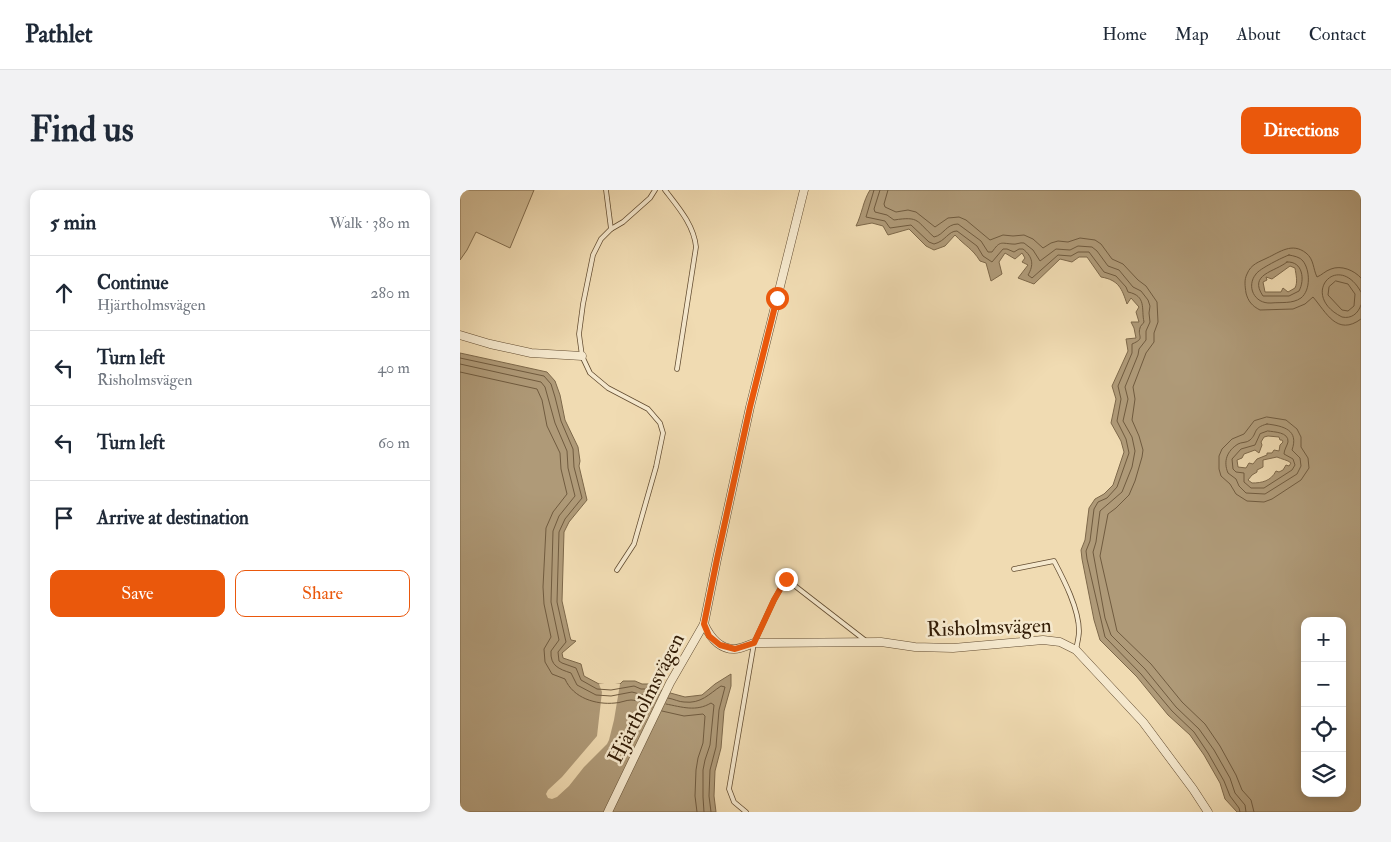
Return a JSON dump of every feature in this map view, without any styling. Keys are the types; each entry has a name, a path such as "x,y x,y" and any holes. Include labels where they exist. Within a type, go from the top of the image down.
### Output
{"street":[{"name":"Hjärtholmsvägen","path":"608,812 670,683 704,624 750,407 804,190"},
{"path":"460,335 531,353 582,356"},
{"name":"Risholmsvägen","path":"704,624 709,636 720,645 735,649 754,643 881,642 916,647 953,648 1043,640 1060,642 1076,650 1143,722 1193,788 1208,812"}],"lane":[{"path":"606,190 611,229"},
{"path":"617,570 634,544 656,467 663,434 660,422 648,409 608,388 590,373 582,356 579,334 582,304 592,263 601,239 611,229 636,211 650,198 655,190"},
{"path":"665,190 680,210 695,236 676,369"},
{"path":"1014,569 1054,561 1062,576 1076,614 1079,631 1076,650"},
{"path":"746,812 734,802 729,788 754,643 786,579 867,642"}],"shaded area":[{"path":"460,190 534,190 510,248 476,232 460,260"}],"water":[{"path":"870,190 1361,190 1361,812 1237,812 1225,799 1220,783 1190,735 1168,715 1137,677 1100,640 1094,620 1081,550 1085,540 1089,508 1095,499 1104,494 1113,485 1124,452 1121,441 1111,423 1116,399 1112,386 1128,351 1126,339 1136,338 1131,322 1139,322 1136,312 1139,307 1131,298 1127,304 1119,286 1112,280 1101,277 1087,257 1079,257 1072,262 1060,259 1034,284 1018,278 1028,265 1022,262 1025,258 1022,253 1015,259 1005,253 999,262 1002,274 991,281 986,263 980,261 955,235 945,246 934,250 926,246 909,229 888,235 883,226 872,223 856,226","holes":["1290,266 1295,268 1295,288 1288,292 1283,288 1281,292 1265,292 1263,282 1267,280 1266,277 1272,279","1264,437 1279,437 1282,440 1279,451 1274,450 1272,453 1267,453 1267,455 1257,459 1253,464 1249,463 1246,468 1238,467 1237,460 1242,458 1244,454 1255,450 1259,453 1262,445 1261,442","1277,457 1291,463 1289,466 1286,465 1283,470 1276,471 1266,481 1252,483 1248,480 1257,470 1263,467 1263,460"]},
{"path":"460,353 547,372 555,381 565,420 578,447 579,466 587,500 569,522 564,532 562,601 571,640 576,641 562,653 563,658 581,664 584,676 599,684 610,685 620,684 623,681 635,681 642,684 650,684 663,691 685,697 702,695 731,674 731,686 724,711 721,748 715,771 714,796 716,812 460,812"}],"pier":[{"path":"599,684 620,684 609,740 569,786 557,797 548,798 546,794 548,790 562,777 597,736 602,692"}],"route":[{"path":"777,298 750,407 717,559 704,624 709,636 720,645 735,649 754,643 786,579"}]}
